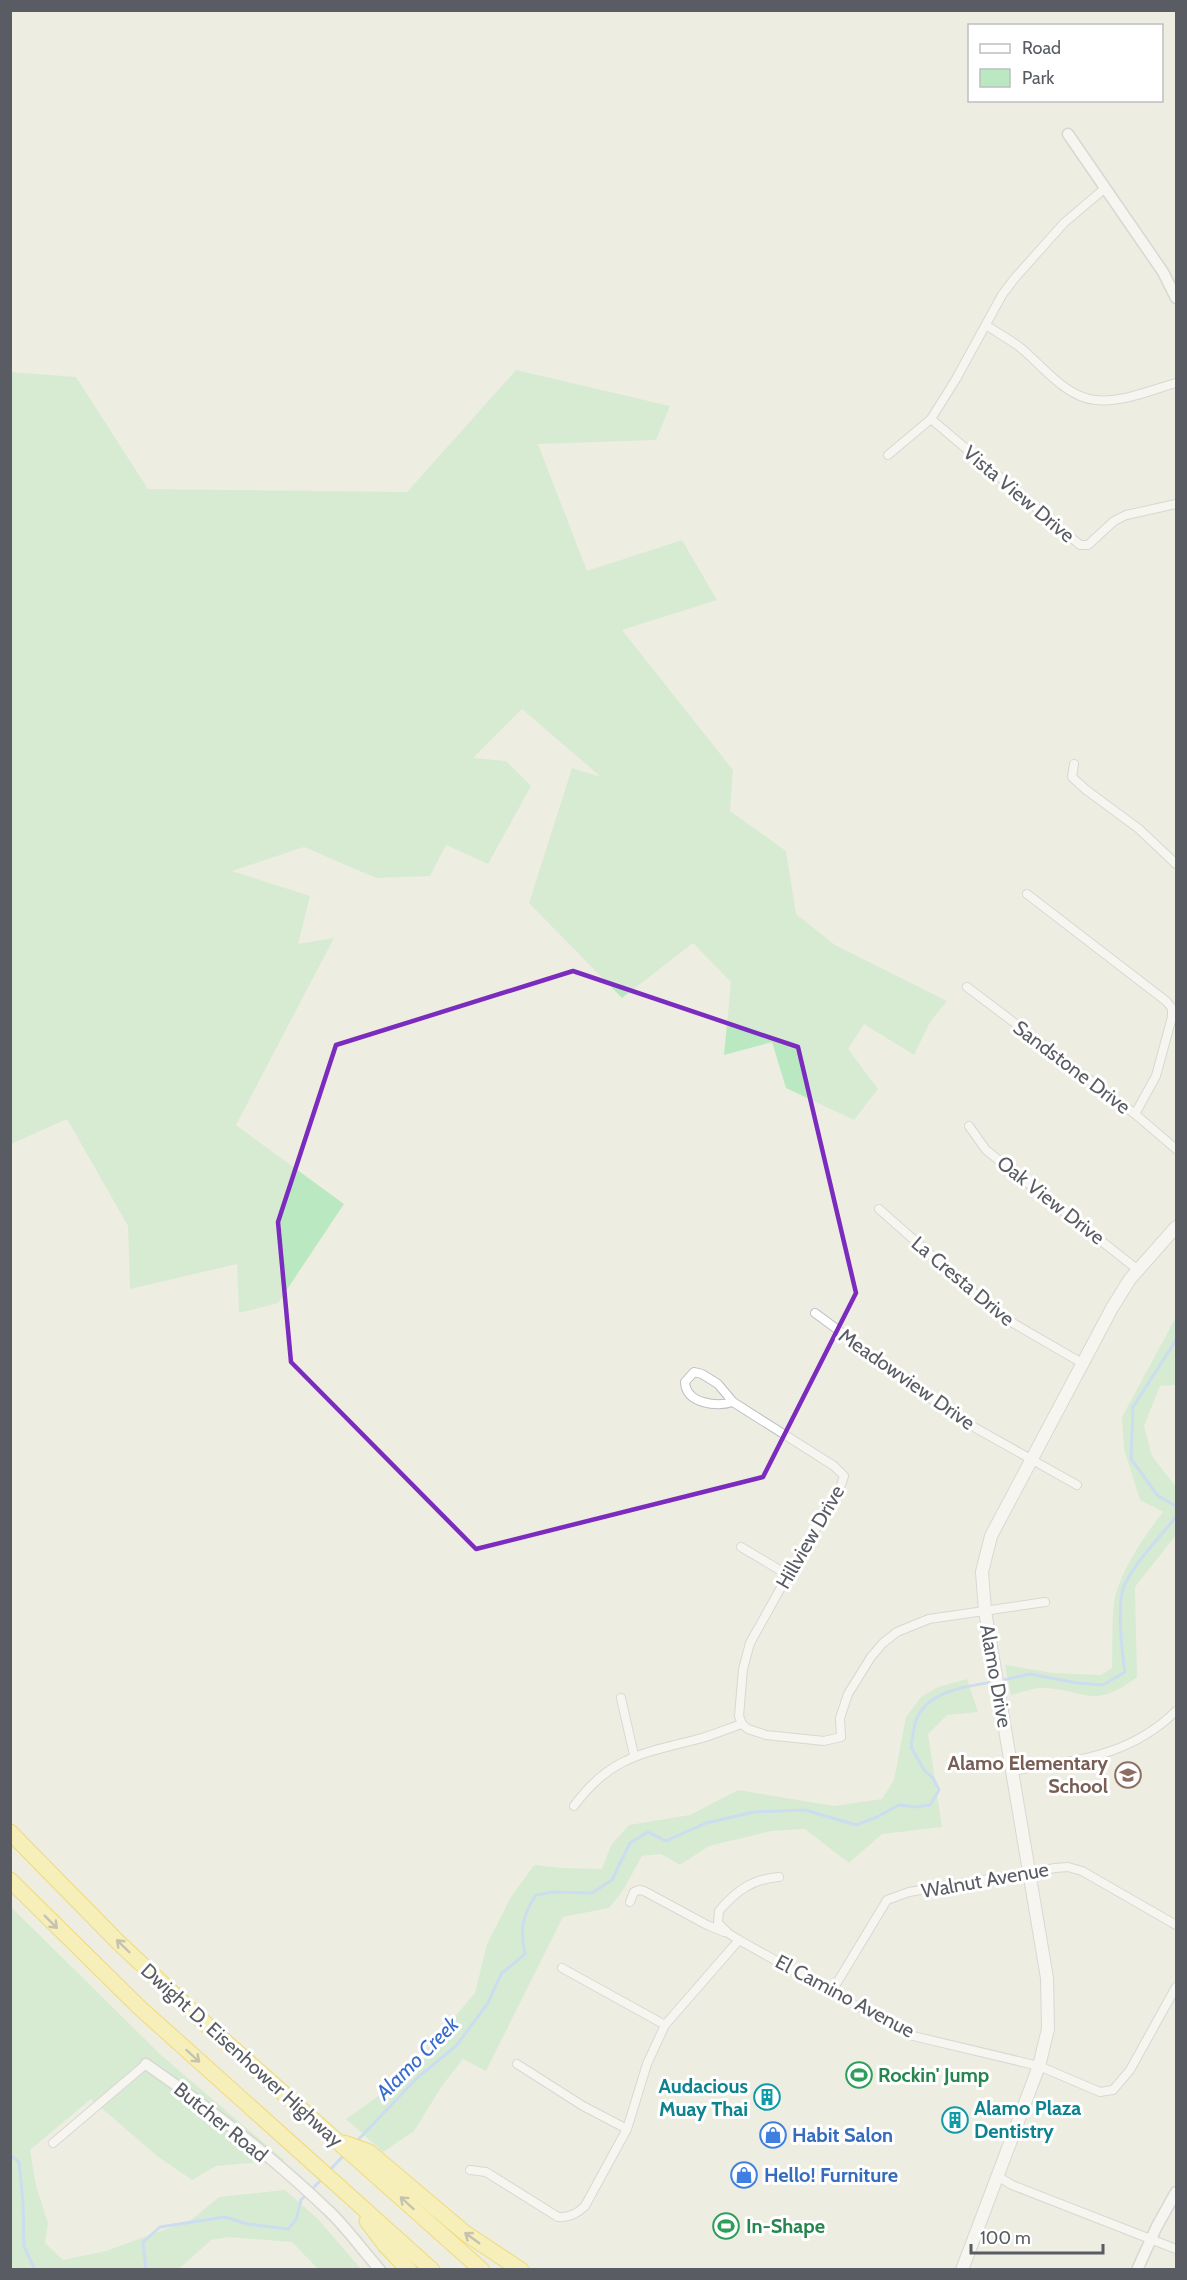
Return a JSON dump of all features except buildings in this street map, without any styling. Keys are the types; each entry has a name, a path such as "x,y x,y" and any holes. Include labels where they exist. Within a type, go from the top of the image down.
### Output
{"highway":[{"name":"Dwight D. Eisenhower Highway","path":"10,1832 119,1943 210,2028 337,2141 365,2157 482,2270"},
{"name":"Dwight D. Eisenhower Highway","path":"10,1880 140,2008 432,2270"},
{"path":"365,2157 465,2233 521,2270"},
{"path":"341,2189 385,2245 409,2270"}],"main road":[{"name":"Alamo Drive","path":"962,2270 1040,2066 1048,2029 1047,1978 985,1611 982,1572 986,1551 995,1528 1123,1289 1176,1227"}],"street":[{"path":"1068,134 1157,264 1176,298"},
{"path":"888,455 931,419 1002,296 1021,271 1064,223 1104,189"},
{"path":"986,325 1017,345 1080,397 1094,400 1119,399 1176,383"},
{"name":"Vista View Drive","path":"931,419 1080,545 1088,545 1106,527 1126,515 1176,504"},
{"path":"1074,764 1072,777 1138,829 1176,864"},
{"path":"1027,894 1172,1008 1172,1017 1156,1076 1135,1114"},
{"name":"Sandstone Drive","path":"967,987 1135,1114 1176,1149"},
{"name":"Oak View Drive","path":"969,1126 986,1150 1138,1270"},
{"name":"La Cresta Drive","path":"879,1209 999,1316 1082,1363"},
{"name":"Meadowview Drive","path":"815,1313 956,1417 1077,1485"},
{"path":"694,1372 702,1374 718,1384 734,1402 720,1406 709,1404 690,1394 686,1390 685,1382 694,1372"},
{"name":"Hillview Drive","path":"734,1402 834,1466 844,1476 839,1491 750,1643 741,1686 739,1716 742,1724"},
{"path":"741,1547 788,1575"},
{"path":"574,1806 602,1774 634,1755 704,1737 742,1724 757,1733 778,1737 824,1741 841,1737 842,1706 871,1657 897,1632 929,1619 1044,1602"},
{"path":"621,1698 634,1755"},
{"path":"1012,1771 1098,1756 1114,1751 1143,1736 1176,1711"},
{"name":"Walnut Avenue","path":"832,1991 887,1900 909,1892 1063,1867 1082,1871 1176,1925"},
{"path":"728,1933 718,1923 719,1911 726,1903 740,1888 766,1878 779,1877"},
{"name":"El Camino Avenue","path":"630,1902 634,1892 644,1891 707,1925 728,1933 909,2035 1040,2066 1100,2092 1113,2090 1130,2070 1176,1987"},
{"path":"470,2170 486,2172 550,2214 558,2217 578,2213 585,2206 627,2129 647,2064 666,2025 739,1940"},
{"path":"562,1968 666,2025"},
{"name":"Butcher Road","path":"53,2144 146,2064 210,2110 300,2186 328,2211 381,2270"},
{"path":"517,2064 583,2106 627,2129"},
{"path":"999,2177 1012,2185 1176,2249"},
{"path":"1137,2270 1176,2192"}],"highlighted area":[{"path":"573,971 798,1047 856,1293 763,1477 476,1549 291,1362 278,1222 336,1045"}],"green space":[{"path":"516,370 670,406 656,440 538,444 587,571 682,540 717,600 622,630 733,770 730,811 786,851 796,914 835,945 947,1001 930,1022 914,1055 864,1024 848,1049 878,1089 854,1120 786,1088 772,1042 724,1055 731,982 693,943 622,998 529,903 572,768 601,777 522,709 473,758 506,761 531,786 488,864 446,845 430,876 376,878 304,847 232,871 310,896 298,944 334,938 236,1125 344,1204 278,1303 239,1313 237,1264 130,1289 128,1226 67,1119 11,1144 11,372 76,377 148,489 407,492"},
{"path":"1176,1317 1176,1385 1160,1386 1144,1426 1152,1456 1176,1487 1176,1535 1135,1587 1137,1677 1122,1688 1098,1696 1039,1688 1011,1695 1005,1665 1054,1673 1101,1675 1112,1668 1116,1593 1136,1550 1163,1512 1140,1500 1124,1449 1122,1417"},
{"path":"967,1679 978,1712 947,1715 928,1734 942,1827 882,1834 849,1863 805,1829 771,1831 709,1846 680,1865 661,1854 642,1856 622,1892 609,1908 563,1917 486,2071 463,2059 442,2086 414,2131 383,2152 346,2119 391,2087 475,1993 487,1944 511,1897 534,1865 602,1869 611,1845 629,1825 690,1815 738,1790 834,1806 882,1799 894,1780 906,1717 921,1697 938,1687"},
{"path":"11,1907 162,2056 284,2160 216,2166 192,2180 157,2156 91,2099 30,2150 36,2186 48,2223 45,2243 63,2260 106,2251 191,2220 219,2197 285,2190 318,2219 361,2269 318,2269 292,2242 228,2237 211,2240 179,2269 11,2269"}],"waterway":[{"name":"Alamo Creek","path":"1176,1340 1133,1407 1131,1459 1158,1496 1176,1506"},
{"name":"Alamo Creek","path":"999,1681 1030,1674 1077,1683 1103,1685 1125,1672 1120,1627 1122,1592 1135,1567 1176,1517"},
{"name":"Alamo Creek","path":"356,2142 417,2078 456,2046 488,2003 501,1974 525,1954 523,1923 536,1895 553,1892 592,1893 612,1880 630,1843 648,1832 666,1841 706,1823 754,1812 805,1810 856,1825 899,1805 915,1807 930,1805 939,1790 911,1747 917,1718 923,1709 939,1696 961,1688 993,1682"},
{"name":"Alamo Creek","path":"329,2171 345,2154"},
{"name":"Alamo Creek","path":"10,2155 19,2162 24,2246 35,2270"},
{"name":"Alamo Creek","path":"311,2190 323,2178"},
{"name":"Alamo Creek","path":"146,2270 143,2242 160,2227 225,2217 247,2224 288,2229 296,2220 301,2200 306,2195"}],"place":[{"name":"Alamo Elementary School","path":"1128,1775"},
{"name":"Rockin' Jump","path":"859,2075"},
{"name":"Audacious Muay Thai","path":"767,2097"},
{"name":"Alamo Plaza Dentistry","path":"955,2120"},
{"name":"Habit Salon","path":"773,2135"},
{"name":"Hello! Furniture","path":"744,2175"},
{"name":"In-Shape","path":"726,2226"}]}
